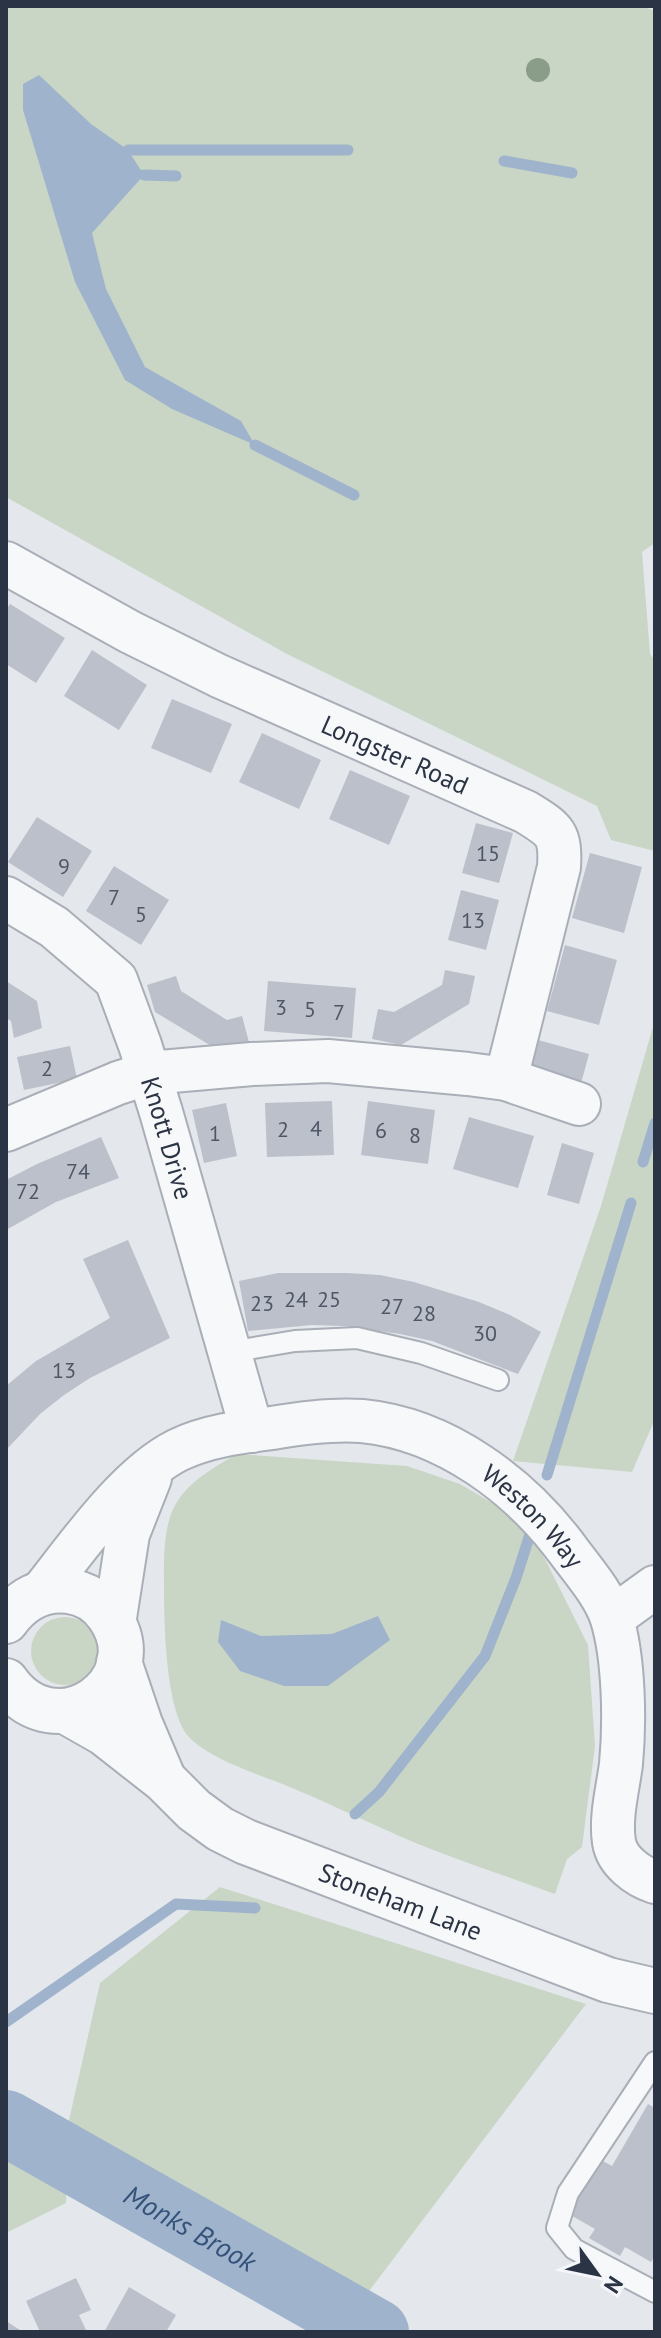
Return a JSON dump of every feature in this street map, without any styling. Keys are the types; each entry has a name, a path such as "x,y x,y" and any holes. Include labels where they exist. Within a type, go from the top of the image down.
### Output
{"street":[{"name":"Longster Road","path":"6,563 130,632 219,676 526,812 551,828 560,842 559,867 506,1079"},
{"name":"Knott Drive","path":"6,898 54,927 116,980 149,1073 252,1431"},
{"path":"6,1130 149,1073 252,1064 328,1061 506,1079 579,1104"},
{"name":"Weston Way","path":"17,1610 97,1520 155,1465 178,1450 213,1437 302,1423 362,1421 428,1436 478,1463 555,1532 594,1586 612,1618 622,1682 622,1753 614,1844 620,1858 628,1866 655,1882"},
{"path":"67,1712 96,1700 115,1676 128,1534 155,1465"},
{"path":"612,1618 655,1587"},
{"path":"17,1610 58,1590 75,1592 91,1599 104,1610 117,1643"},
{"name":"Stoneham Lane","path":"117,1643 140,1724 164,1780"},
{"name":"Stoneham Lane","path":"9,1689 40,1709 67,1712 104,1733 164,1780 194,1810 220,1829 246,1842 608,1980 655,1991"}],"lane":[{"path":"230,1352 295,1341 357,1338 421,1353 498,1380"},
{"path":"655,2062 568,2193 557,2228 574,2249 655,2292"}],"green space":[{"path":"6,6 642,6 655,11 655,543 642,552 650,654 655,661 655,851 611,840 597,806 287,654 6,497"},
{"path":"655,1020 655,1419 632,1472 513,1461 601,1206"},
{"path":"237,1454 407,1466 460,1484 504,1510 531,1531 588,1645 595,1746 582,1847 567,1859 555,1894 406,1839 224,1760 189,1737 175,1707 168,1664 164,1600 166,1537 175,1505 185,1492 198,1479"},
{"path":"58,1617 72,1617 84,1622 94,1632 99,1651 94,1670 84,1680 72,1685 58,1685 46,1680 36,1670 31,1658 31,1644 36,1632 46,1622"},
{"path":"220,1887 586,2004 360,2303 68,2130 66,2203 6,2233 6,2090 67,2129 100,1983"}],"water":[{"path":"39,75 91,124 128,150 144,175 92,233 106,289 145,367 241,421 255,445 172,409 125,380 75,282 23,110 23,84"},
{"path":"378,1616 390,1640 328,1686 284,1686 240,1671 218,1642 221,1620 261,1636 332,1634"}],"building":[{"path":"10,604 65,638 36,683 6,664 6,610"},
{"path":"92,650 147,685 119,730 64,696"},
{"path":"172,699 232,724 211,773 151,748"},
{"path":"262,733 321,760 299,809 239,782"},
{"path":"350,770 410,796 389,845 329,819"},
{"path":"37,817 92,851 63,897 8,862"},
{"path":"476,823 513,833 499,883 462,873"},
{"path":"590,853 642,867 624,933 572,918"},
{"path":"114,866 169,900 141,945 86,911"},
{"path":"461,890 499,900 486,950 448,940"},
{"path":"565,945 617,960 599,1025 547,1011"},
{"path":"445,970 475,976 469,1004 401,1045 372,1039 378,1009 394,1012 442,985"},
{"path":"176,976 181,991 227,1020 242,1016 250,1046 223,1053 155,1012 147,985"},
{"path":"6,981 37,1001 42,1028 14,1038 11,1021 6,1018"},
{"path":"268,981 356,988 352,1038 264,1031"},
{"path":"538,1040 589,1054 580,1087 528,1072"},
{"path":"70,1046 77,1079 24,1090 17,1057"},
{"path":"332,1101 334,1155 267,1157 265,1103"},
{"path":"368,1101 435,1110 428,1164 361,1155"},
{"path":"226,1103 237,1156 204,1163 192,1110"},
{"path":"469,1117 534,1136 518,1188 453,1169"},
{"path":"101,1137 119,1178 56,1202 6,1230 6,1180"},
{"path":"562,1143 594,1153 579,1204 547,1195"},
{"path":"128,1240 170,1338 90,1378 64,1395 40,1414 6,1450 6,1386 36,1361 110,1318 83,1259"},
{"path":"278,1273 380,1275 414,1282 479,1302 541,1332 518,1374 432,1341 400,1334 312,1325 248,1331 239,1281"},
{"path":"648,2104 655,2108 655,2255 651,2262 625,2247 620,2256 589,2238 595,2229 567,2213 599,2159 612,2166"},
{"path":"76,2278 91,2310 79,2315 87,2332 40,2332 26,2301"},
{"path":"129,2287 176,2315 166,2332 104,2332"},
{"path":"6,2321 23,2332 6,2332"}],"waterway":[{"path":"128,150 348,150"},
{"path":"504,161 572,173"},
{"path":"144,175 176,176"},
{"path":"255,445 354,495"},
{"path":"643,1162 655,1123"},
{"path":"547,1475 631,1203"},
{"path":"355,1814 379,1792 485,1656 531,1531"},
{"path":"6,2022 176,1904 255,1908"},
{"name":"Monks Brook","path":"6,2123 376,2332"}]}
